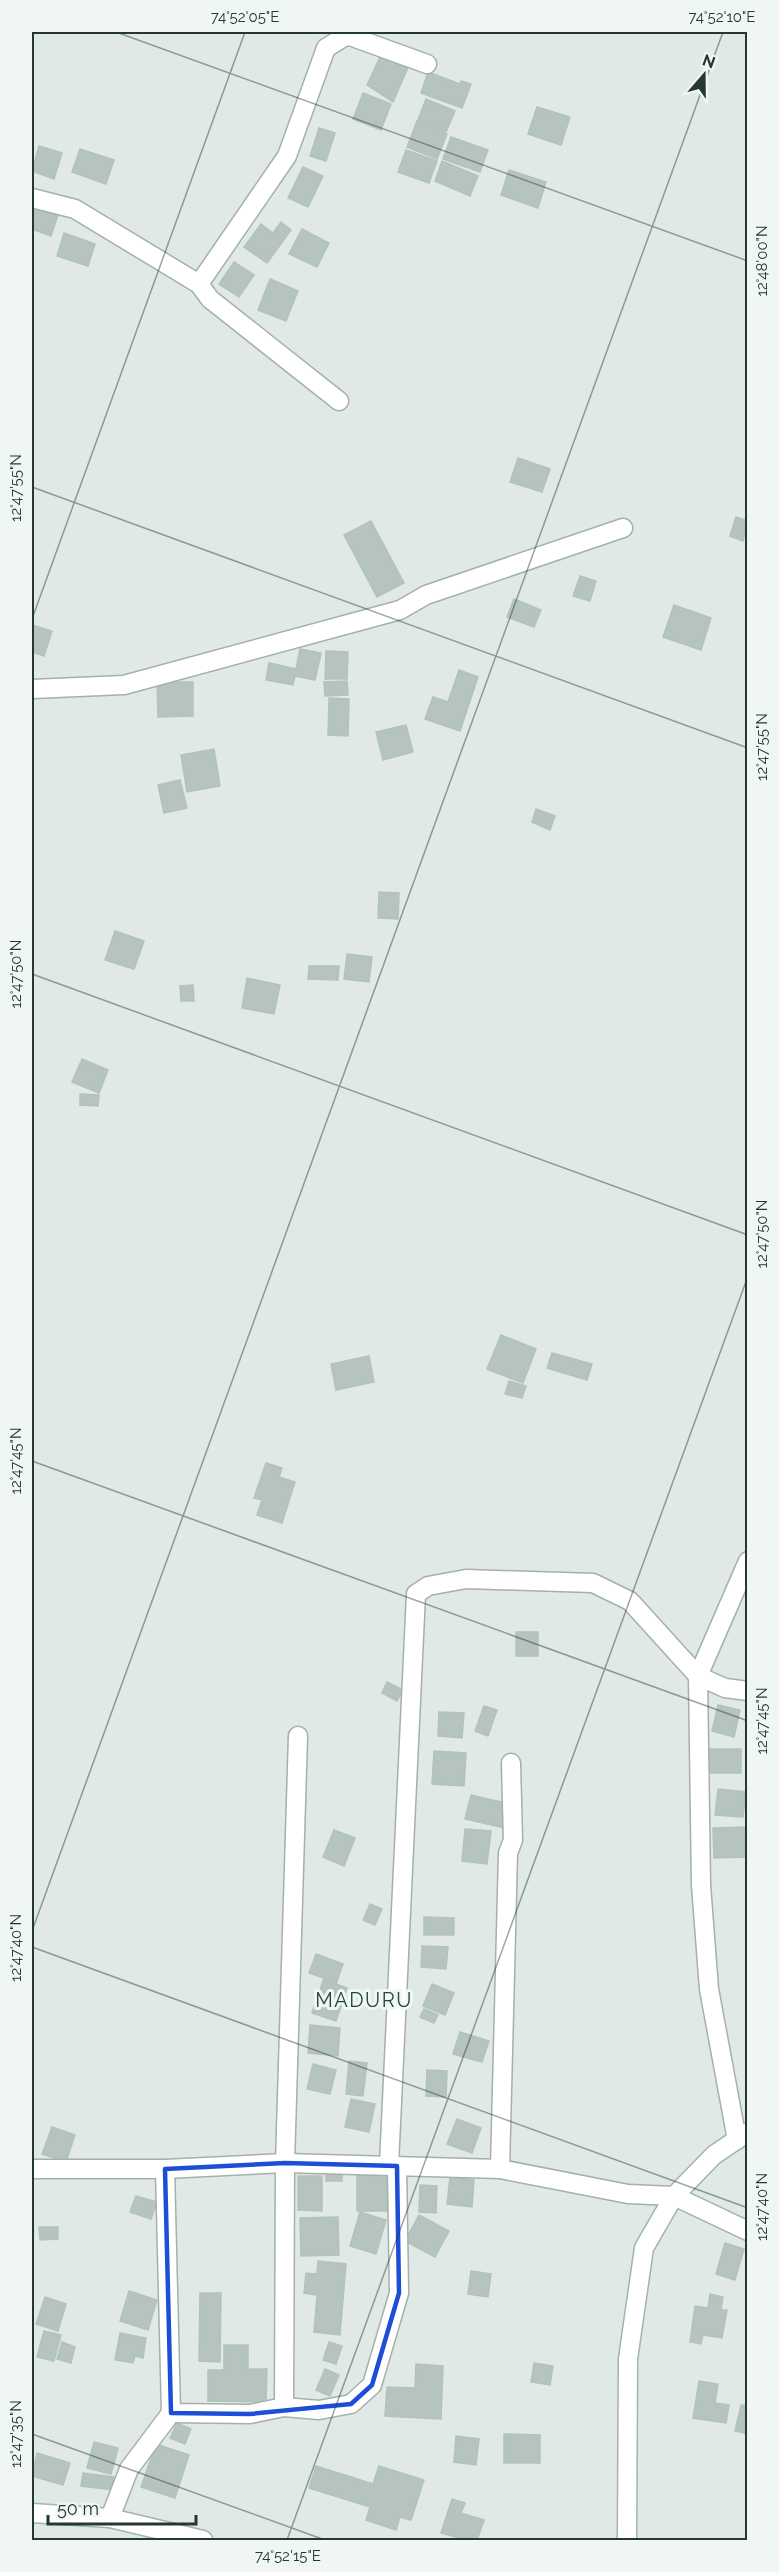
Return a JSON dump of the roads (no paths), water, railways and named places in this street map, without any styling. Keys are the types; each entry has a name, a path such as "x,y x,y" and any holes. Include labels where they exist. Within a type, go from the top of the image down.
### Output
{"street":[{"path":"199,284 286,156 326,48 347,35 427,64"},
{"path":"32,198 75,209 199,284 210,299 339,401"},
{"path":"32,689 124,685 400,610 426,595 623,528"},
{"path":"627,2541 628,2359 644,2248 674,2196 714,2155 742,2136 708,1977 701,1885 698,1676 747,1561"},
{"path":"171,2413 250,2414 284,2407 319,2410 351,2404 372,2385 399,2293 393,2166 416,1594 428,1586 466,1580 593,1584 630,1601 698,1676 725,1689 747,1691"},
{"path":"284,2407 285,2163 298,1736"},
{"path":"500,2169 508,1853 513,1840 511,1763"},
{"path":"32,2169 165,2169 285,2163 500,2169 628,2194 674,2196 747,2231"},
{"path":"110,2518 129,2469 171,2413 165,2169"},
{"path":"32,2513 110,2518 203,2541"}],"district":[{"name":"MADURU","path":"364,2000"}]}
